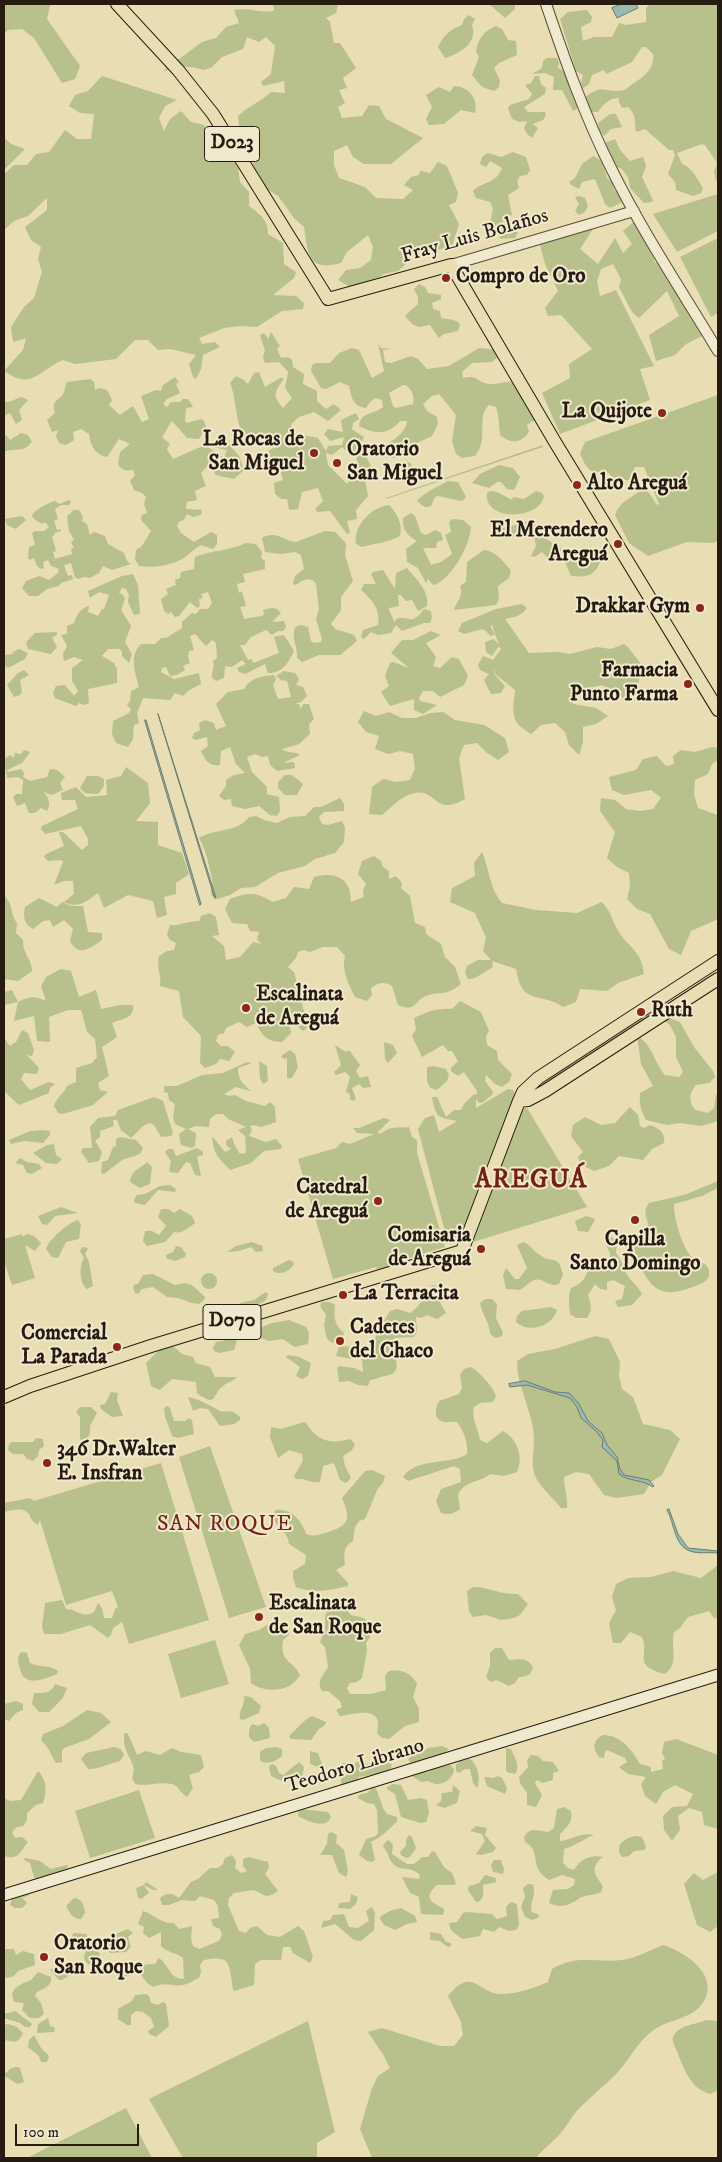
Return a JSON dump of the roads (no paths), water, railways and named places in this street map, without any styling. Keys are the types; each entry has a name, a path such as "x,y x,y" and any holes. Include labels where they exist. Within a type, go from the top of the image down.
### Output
{"main road":[{"name":"Fray Luis Bolaños","path":"117,4 178,70 213,114 328,299 451,265"},
{"path":"451,265 555,442 718,710"},
{"name":"D070","path":"4,1397 30,1386 145,1348 462,1251 523,1092 538,1078 718,960"},
{"path":"517,1104 539,1095 718,979"},
{"name":"Teodoro Librano","path":"4,1895 718,1675"}],"street":[{"path":"546,4 598,139 634,211 718,351"},
{"name":"Fray Luis Bolaños","path":"451,265 634,211"}],"water":[{"path":"622,4 636,4 638,8 617,18 612,8"},
{"path":"158,714 216,898 215,898"},
{"path":"145,720 201,904 200,905"},
{"path":"525,1381 555,1392 569,1393 579,1404 588,1421 602,1433 607,1445 617,1457 620,1469 624,1475 649,1480 654,1486 623,1477 619,1474 617,1461 602,1447 603,1440 581,1418 577,1407 570,1398 527,1385 510,1387 509,1384"},
{"path":"669,1509 678,1534 688,1548 718,1551 718,1553 696,1552 685,1548 675,1533 667,1510"}],"place":[{"name":"Compro de Oro","path":"446,278"},
{"name":"La Quijote","path":"662,413"},
{"name":"La Rocas de San Miguel","path":"314,453"},
{"name":"Oratorio San Miguel","path":"337,463"},
{"name":"Alto Areguá","path":"577,485"},
{"name":"El Merendero Areguá","path":"618,544"},
{"name":"Drakkar Gym","path":"700,608"},
{"name":"Farmacia Punto Farma","path":"688,684"},
{"name":"Escalinata de Areguá","path":"246,1008"},
{"name":"Ruth","path":"641,1012"},
{"name":"Catedral de Areguá","path":"378,1201"},
{"name":"Capilla Santo Domingo","path":"635,1220"},
{"name":"Comisaria de Areguá","path":"481,1249"},
{"name":"La Terracita","path":"343,1295"},
{"name":"Cadetes del Chaco","path":"340,1341"},
{"name":"Comercial La Parada","path":"117,1347"},
{"name":"346 Dr.Walter E. Insfran","path":"47,1463"},
{"name":"Escalinata de San Roque","path":"259,1617"},
{"name":"Oratorio San Roque","path":"44,1957"}],"district":[{"name":"AREGUÁ","path":"531,1182"},
{"name":"SAN ROQUE","path":"225,1525"}]}
